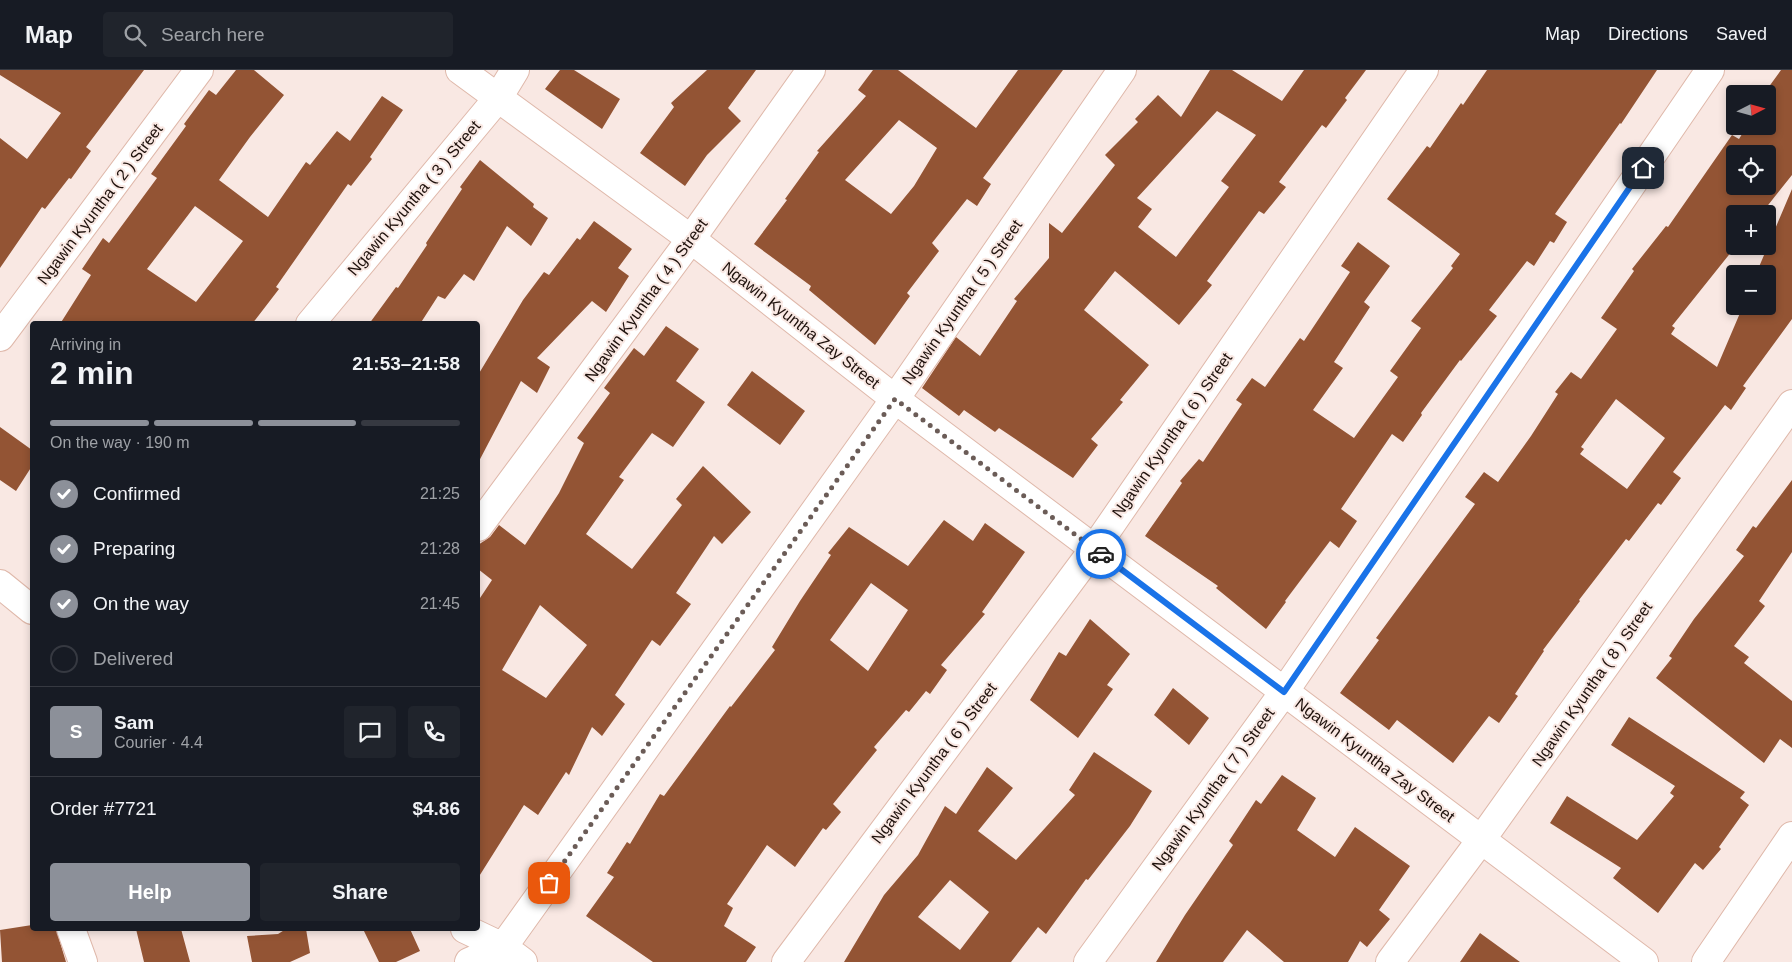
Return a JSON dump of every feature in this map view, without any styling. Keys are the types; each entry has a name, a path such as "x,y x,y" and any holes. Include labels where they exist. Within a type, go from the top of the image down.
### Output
{"street":[{"name":"Ngawin Kyuntha ( 2 ) Street","path":"0,338 199,70"},
{"name":"Ngawin Kyuntha Zay Street","path":"460,70 691,239 895,399 1644,962"},
{"name":"Ngawin Kyuntha ( 3 ) Street","path":"312,321 498,98 515,70"},
{"name":"Ngawin Kyuntha ( 4 ) Street","path":"480,524 691,239 811,70"},
{"name":"Ngawin Kyuntha ( 5 ) Street","path":"513,955 1122,70"},
{"name":"Ngawin Kyuntha ( 6 ) Street","path":"786,962 1094,548 1424,70"},
{"name":"Ngawin Kyuntha ( 7 ) Street","path":"1088,962 1284,692 1710,70"},
{"name":"Ngawin Kyuntha ( 8 ) Street","path":"1390,962 1481,840 1792,404"},
{"path":"0,584 30,608"},
{"path":"1706,962 1792,836"},
{"path":"72,931 83,962"},
{"path":"469,931 513,955"},
{"path":"469,962 513,955"}],"building":[{"path":"0,70 144,70 86,147 91,151 71,179 69,178 45,209 42,207 0,268 0,138 27,159 61,113 0,75"},
{"path":"236,70 254,70 284,95 219,180 268,217 306,162 310,165 337,131 350,141 382,96 403,110 370,157 372,159 351,186 348,184 276,287 279,289 254,321 62,321 91,275 82,269 103,238 109,243 157,178 151,174 186,126 184,124 209,90 216,95","holes":["195,206 243,241 196,302 147,269"]},
{"path":"560,70 574,70 620,99 602,129 545,89"},
{"path":"707,70 756,70 728,108 741,121 707,155 685,186 640,153 674,107 671,103"},
{"path":"873,70 898,70 976,128 1018,70 1063,70 983,178 991,184 977,206 967,199 932,243 939,251 907,293 910,296 875,345 809,290 811,286 754,244 787,200 785,199 819,152 817,151 866,96 858,90","holes":["899,120 937,148 914,186 891,214 845,180"]},
{"path":"1210,70 1232,70 1282,101 1304,70 1366,70 1326,128 1322,125 1279,182 1286,187 1264,214 1259,211 1207,281 1212,285 1179,325 1115,271 1084,310 1149,365 1120,400 1123,402 1091,439 1098,445 1073,478 999,428 995,432 964,410 959,416 922,388 956,337 980,356 1017,301 1014,299 1049,258 1049,223 1062,233 1115,165 1105,155 1138,122 1135,119 1158,95 1181,117","holes":["1217,111 1256,135 1221,181 1229,187 1176,257 1138,227 1152,209 1137,198"]},
{"path":"1487,70 1657,70 1621,124 1555,214 1567,222 1554,243 1550,241 1534,266 1527,261 1489,310 1497,316 1460,360 1421,413 1422,415 1403,442 1392,434 1341,509 1357,521 1339,548 1330,541 1266,629 1216,588 1218,586 1145,536 1182,483 1180,481 1199,459 1203,462 1242,404 1236,400 1252,378 1265,387 1300,338 1304,341 1350,272 1341,266 1358,242 1390,266 1364,302 1370,307 1334,362 1343,368 1313,410 1354,438 1398,377 1390,371 1421,328 1411,321 1453,268 1451,266 1460,254 1387,199 1427,146 1430,148 1461,103 1463,105"},
{"path":"1781,70 1792,70 1792,175 1768,205 1726,205 1726,255 1729,255 1672,326 1675,328 1671,334 1717,367 1739,315 1776,315 1776,265 1760,265 1764,255 1776,255 1776,227 1792,189 1792,319 1743,386 1746,388 1731,410 1725,405 1673,472 1681,478 1661,505 1658,503 1629,541 1626,539 1579,600 1543,650 1515,694 1518,696 1499,723 1489,716 1453,763 1397,720 1389,730 1340,693 1379,640 1376,638 1475,504 1465,497 1484,472 1498,482 1558,394 1555,392 1571,372 1581,379 1617,329 1601,318 1634,271 1632,269 1666,226 1668,227 1732,135 1739,139 1741,135 1776,135 1776,85 1770,85","holes":["1616,399 1665,438 1627,489 1580,454 1584,449 1581,447"]},
{"path":"480,160 534,204 533,207 548,218 531,246 507,226 474,281 464,274 445,299 438,296 422,321 371,321 396,287 398,288 427,245 426,243 462,189 460,187"},
{"path":"594,221 632,249 618,268 629,276 606,312 592,301 537,358 550,367 537,393 521,381 480,459 480,372 523,300 544,272 549,275 577,238 580,240"},
{"path":"666,326 699,349 676,381 705,402 673,447 652,433 619,477 624,480 586,534 632,569 682,505 676,499 703,466 751,512 722,544 714,536 676,593 691,604 660,646 652,640 615,695 625,704 602,736 592,727 569,775 566,772 538,815 524,805 480,875 480,598 492,580 480,571 480,544 490,537 499,525 525,545 559,493 584,443 577,438 610,393 604,388 634,348 644,356","holes":["540,605 587,645 546,698 502,670"]},
{"path":"752,371 805,411 780,445 727,405"},
{"path":"0,427 30,449 30,469 16,491 0,480"},
{"path":"1792,480 1792,552 1759,601 1765,606 1734,646 1749,657 1744,663 1792,701 1792,748 1780,739 1764,763 1656,678 1672,658 1669,656 1694,619 1744,556 1736,550 1753,526 1756,528"},
{"path":"944,520 973,541 985,523 1025,552 982,612 985,614 941,665 947,670 930,694 926,691 909,712 906,710 874,747 877,750 833,804 841,812 826,830 823,828 795,867 767,845 727,904 733,908 724,926 756,947 746,962 653,962 586,916 614,877 607,873 627,842 630,844 660,794 664,796 730,706 775,650 772,647 831,555 828,553 849,527 908,566","holes":["871,583 908,610 868,671 830,640"]},
{"path":"1090,619 1130,654 1107,685 1113,689 1078,738 1030,700 1059,652 1066,656"},
{"path":"1173,688 1209,718 1189,745 1154,715"},
{"path":"1629,717 1745,792 1740,798 1749,805 1719,847 1721,849 1703,870 1695,863 1658,913 1613,878 1621,868 1550,823 1567,796 1637,840 1674,796 1670,793 1675,786 1611,745"},
{"path":"1094,752 1152,791 1130,826 1088,880 1086,879 1046,934 1038,927 1011,962 844,962 884,895 918,855 945,806 956,814 987,767 1013,788 978,831 1016,860 1075,795 1069,790","holes":["950,880 989,912 960,950 918,917"]},
{"path":"1282,775 1316,798 1297,830 1335,857 1355,827 1410,866 1379,910 1390,919 1367,947 1360,941 1348,962 1284,962 1247,930 1223,962 1156,962 1185,915 1233,845 1229,841 1256,800 1261,804"},
{"path":"30,925 30,931 57,931 66,962 2,962 0,930"},
{"path":"136,931 182,931 190,962 144,962"},
{"path":"283,931 306,931 310,953 290,962 252,962 247,936 278,934"},
{"path":"364,931 411,931 420,951 396,962 379,962"},
{"path":"1480,933 1520,962 1460,962"}],"way so far":[{"path":"549,883 895,399 1101,554"}],"route":[{"path":"1101,554 1284,692 1643,168"}]}
